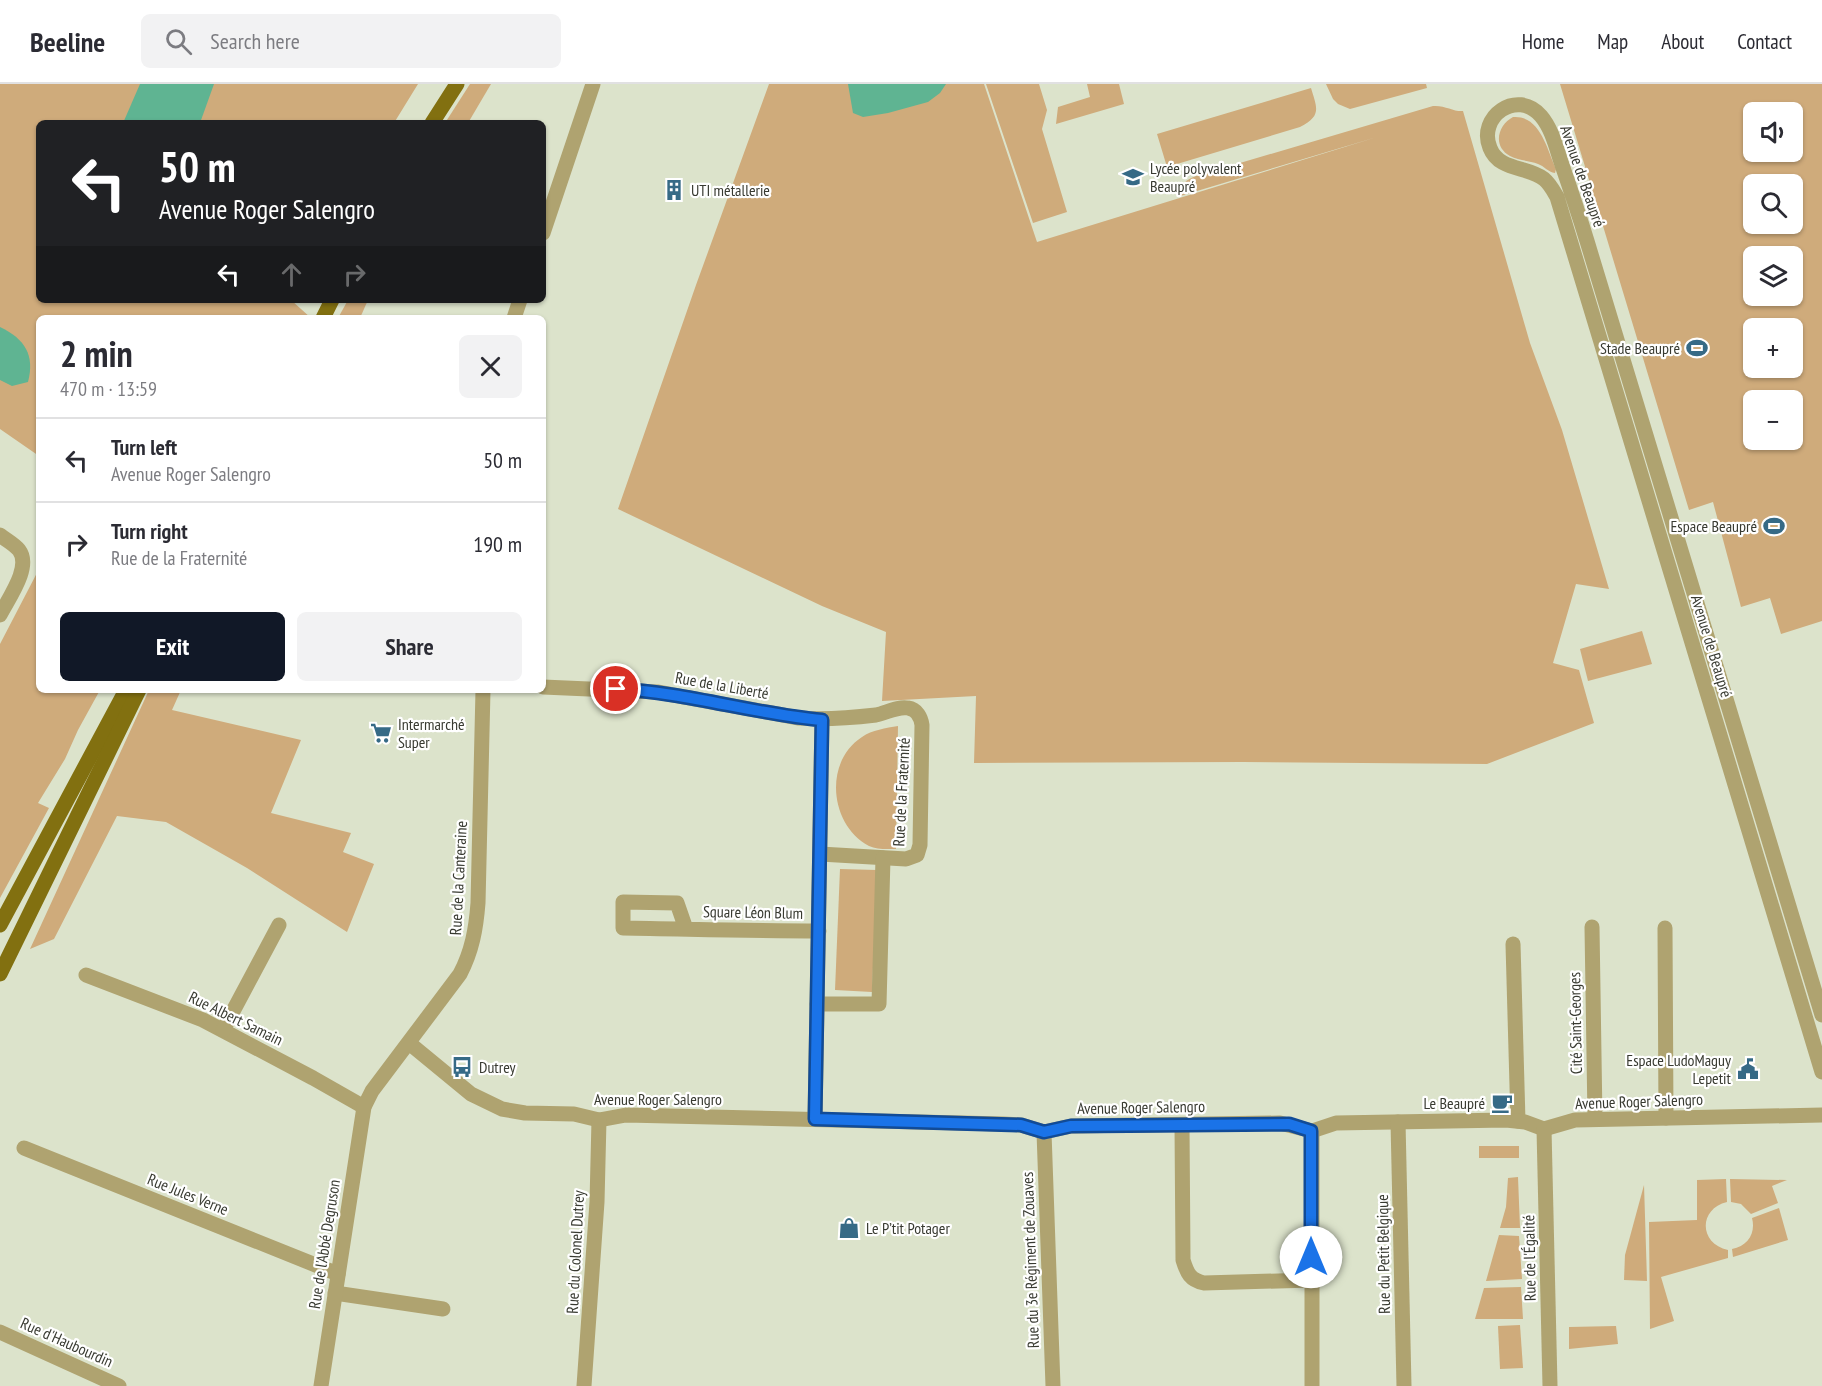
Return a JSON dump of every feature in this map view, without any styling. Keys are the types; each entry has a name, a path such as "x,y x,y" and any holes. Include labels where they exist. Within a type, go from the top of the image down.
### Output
{"main road":[{"path":"434,120 457,84"},
{"path":"0,926 124,693"},
{"path":"0,974 138,693"}],"street":[{"path":"546,223 593,84"},
{"name":"Avenue de Beaupré","path":"1822,1015 1557,147 1548,126 1535,110 1523,104 1510,105 1492,120 1488,135 1490,148 1493,154 1504,163 1545,179 1557,197 1822,1072"},
{"path":"0,535 19,550 23,563 22,572 0,615"},
{"name":"Rue de la Liberté","path":"546,687 657,692 822,720"},
{"name":"Rue de la Canteraine","path":"364,1107 372,1091 460,974 468,959 474,938 478,903 483,693"},
{"name":"Rue de la Fraternité","path":"820,854 906,859 912,858 919,850 921,719 908,708 877,715 822,720"},
{"path":"815,1119 822,720"},
{"name":"Rue de la Fraternité","path":"817,1004 879,1004 883,858"},
{"path":"223,1030 279,925"},
{"name":"Cité Saint-Georges","path":"1592,927 1595,1119"},
{"path":"1665,928 1666,1118"},
{"name":"Square Léon Blum","path":"686,929 819,931"},
{"path":"1513,944 1518,1121"},
{"name":"Rue Albert Samain","path":"86,975 223,1030 313,1077 364,1107"},
{"name":"Avenue Roger Salengro","path":"409,1043 471,1094 495,1107 525,1113 574,1114 598,1120 626,1115 1021,1125 1044,1132 1071,1126 1280,1123 1311,1131"},
{"name":"Rue de l'Abbé Degruson","path":"321,1386 364,1107"},
{"name":"Avenue Roger Salengro","path":"1544,1129 1575,1120 1822,1115"},
{"name":"Rue du Colonel Dutrey","path":"584,1386 597,1202 598,1120"},
{"path":"1312,1386 1311,1131 1336,1123 1398,1122 1518,1121 1544,1129"},
{"name":"Rue du Petit Belgique","path":"1398,1122 1404,1386"},
{"path":"1182,1125 1183,1260 1189,1276 1195,1281 1204,1283 1311,1280"},
{"name":"Rue de l'Égalité","path":"1544,1129 1550,1386"},
{"name":"Rue du 3e Régiment de Zouaves","path":"1044,1132 1053,1386"},
{"name":"Rue Jules Verne","path":"24,1148 338,1274"},
{"path":"335,1293 443,1309"},
{"name":"Rue d'Haubourdin","path":"0,1332 119,1386"}],"shaded area":[{"path":"0,84 418,84 396,120 36,120 36,303 294,303 308,315 36,315 36,454 0,429"},
{"path":"140,84 214,84 201,120 124,120"},
{"path":"470,84 491,84 470,120 447,120"},
{"path":"769,84 984,84 1037,242 1377,137 1177,197 1183,184 1196,176 1433,106 1463,111 1530,343 1562,430 1609,589 1576,584 1553,663 1579,670 1594,723 1487,764 974,763 976,696 882,701 886,632 822,606 618,509"},
{"path":"848,84 946,84 940,93 928,102 863,117 853,113"},
{"path":"986,84 1039,84 1047,110 1042,129 1067,212 1033,223"},
{"path":"1087,84 1119,84 1124,104 1056,124 1058,107 1090,97"},
{"path":"1326,84 1426,84 1427,88 1350,109 1333,99"},
{"name":"Stade Beaupré","path":"1560,84 1822,84 1822,621 1781,634 1770,598 1741,607 1713,502 1689,510"},
{"path":"1311,88 1316,106 1315,115 1300,127 1167,167 1157,134"},
{"path":"1513,117 1530,121 1536,127 1549,152 1556,169 1555,173 1535,163 1513,158 1504,152 1499,136 1504,125"},
{"path":"346,303 367,303 361,315 340,315"},
{"path":"0,327 16,337 26,349 30,364 28,382 12,386 0,380"},
{"path":"36,575 36,693 98,693 65,759 38,803 49,808 0,898 0,644"},
{"path":"1642,631 1652,664 1588,681 1580,649"},
{"path":"148,693 180,693 172,710 301,740 271,813 351,833 343,852 374,864 347,932 247,868 166,822 117,816 54,939 30,949"},
{"path":"898,726 896,849 875,848 856,837 846,824 839,809 836,793 837,777 841,762 850,748 862,737 875,731"},
{"path":"840,869 877,870 872,992 835,990"},
{"path":"1479,1146 1519,1146 1519,1158 1479,1158"},
{"path":"1518,1177 1520,1228 1500,1228 1506,1207 1508,1178"},
{"path":"1726,1179 1727,1202 1711,1212 1706,1226 1707,1234 1712,1241 1718,1247 1728,1250 1728,1258 1661,1277 1674,1321 1650,1329 1649,1222 1697,1220 1697,1180"},
{"path":"1730,1179 1787,1180 1772,1186 1778,1203 1751,1214 1741,1204 1731,1202"},
{"path":"1644,1185 1647,1281 1624,1280 1625,1255"},
{"path":"1779,1208 1788,1240 1733,1257 1732,1249 1746,1242 1752,1234 1752,1218"},
{"path":"1499,1235 1519,1236 1522,1279 1486,1281"},
{"path":"1521,1287 1523,1319 1475,1319 1484,1288"},
{"path":"1520,1325 1523,1368 1500,1369 1498,1326"},
{"path":"1616,1326 1618,1344 1569,1349 1569,1327"}],"place":[{"name":"Lycée polyvalent Beaupré","path":"1133,177"},
{"name":"UTI métallerie","path":"674,190"},
{"name":"Stade Beaupré","path":"1697,348"},
{"name":"Espace Beaupré","path":"1774,526"},
{"name":"Intermarché Super","path":"381,733"},
{"name":"Dutrey","path":"462,1067"},
{"name":"Espace LudoMaguy Lepetit","path":"1748,1069"},
{"name":"Le Beaupré","path":"1502,1103"},
{"name":"Le P’tit Potager","path":"849,1228"}],"route":[{"path":"616,689 678,695 822,720 815,1119 1021,1125 1044,1132 1071,1126 1289,1124 1311,1131 1311,1257"}]}
